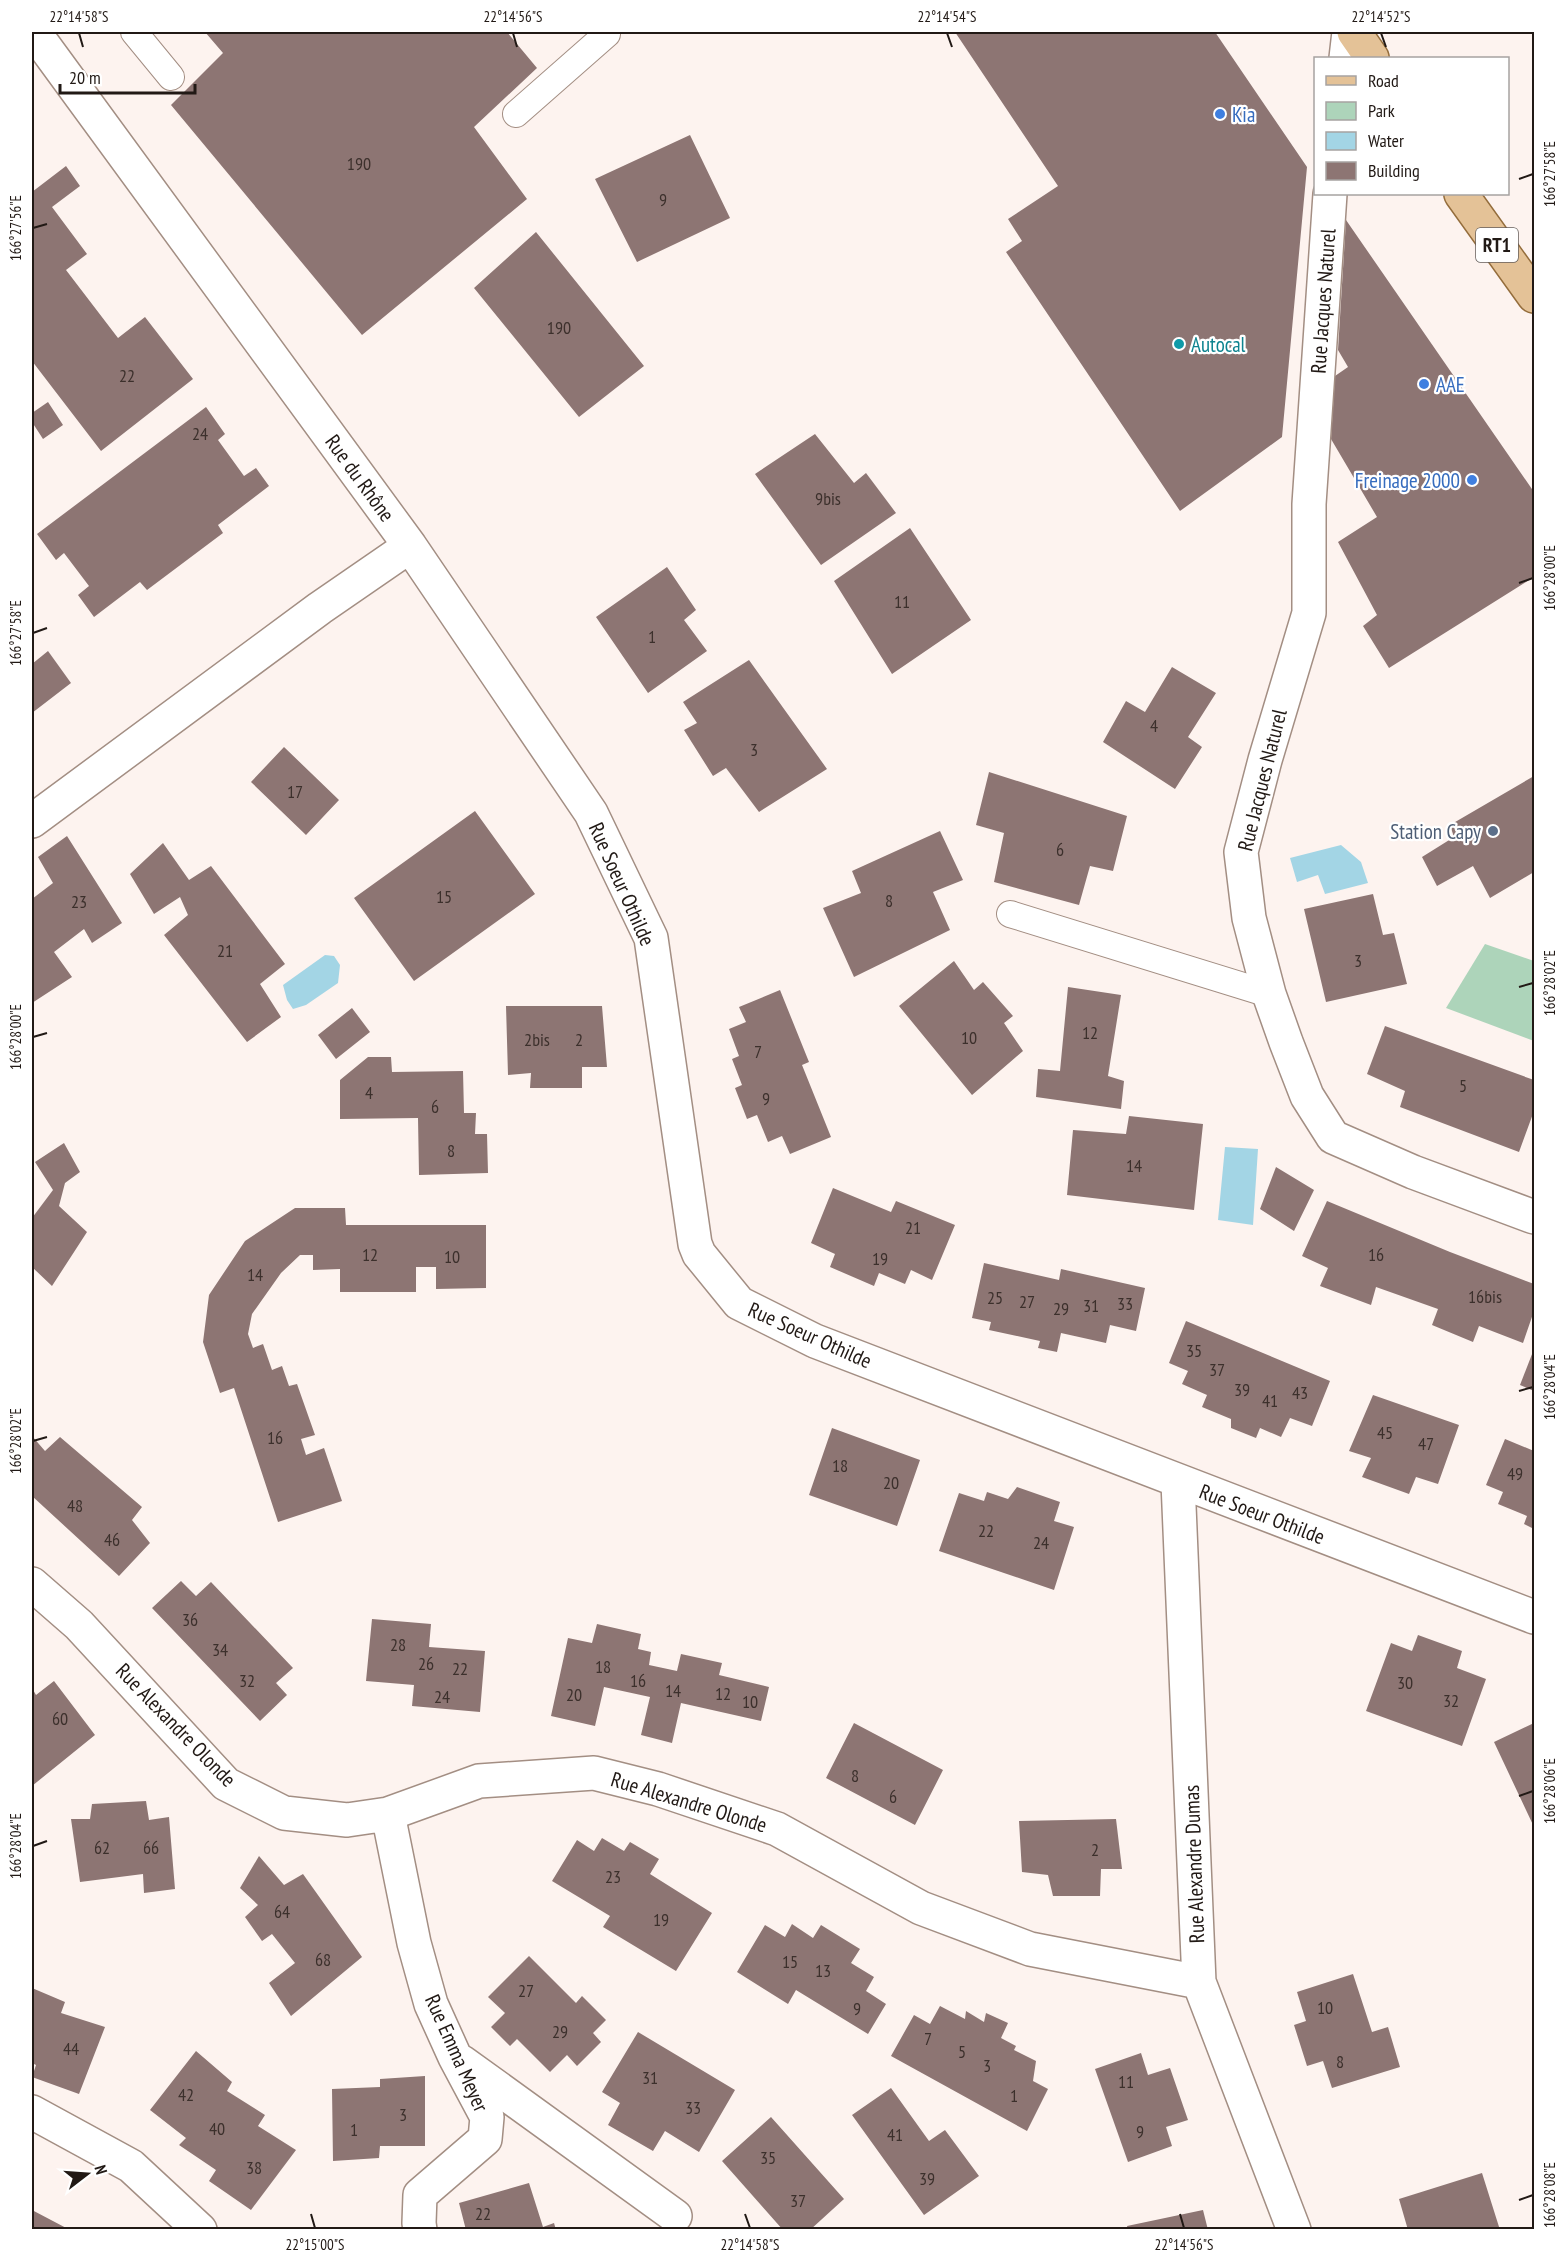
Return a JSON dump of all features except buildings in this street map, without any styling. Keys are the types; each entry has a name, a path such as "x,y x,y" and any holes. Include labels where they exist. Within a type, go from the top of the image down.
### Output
{"main road":[{"path":"1354,32 1371,57"},
{"name":"RT1","path":"1462,195 1534,296"}],"street":[{"name":"Rue du Rhône","path":"34,32 410,546"},
{"path":"1346,57 1349,32"},
{"name":"Rue Jacques Naturel","path":"1330,195 1309,504 1309,613 1265,760 1241,852 1248,918 1269,994 1307,1096 1333,1137 1413,1172 1534,1217"},
{"path":"32,821 320,608 410,546"},
{"name":"Rue Soeur Othilde","path":"410,546 591,813 651,938 695,1244 699,1254 739,1303 815,1341 1534,1617"},
{"name":"Rue Alexandre Dumas","path":"1178,1482 1198,1982 1294,2229"},
{"name":"Rue Alexandre Olonde","path":"32,1584 80,1625 226,1784 284,1813 347,1820 388,1814 479,1781 594,1773 658,1789 777,1829 921,1908 1030,1949 1198,1982"},
{"name":"Rue Emma Meyer","path":"388,1814 414,1943 431,2004 455,2057 487,2116 485,2139 420,2195 418,2223 420,2229"},
{"path":"455,2057 675,2216"},
{"path":"32,2112 131,2166 201,2229"}],"lane":[{"path":"134,32 171,77"},
{"path":"516,114 607,34 605,32"},
{"path":"1010,914 1269,994"}],"green space":[{"path":"1485,944 1534,961 1534,1041 1446,1008"}],"water":[{"path":"1341,845 1361,862 1368,883 1325,894 1318,875 1297,882 1290,858"},
{"path":"325,955 334,956 340,965 338,983 306,1005 293,1009 287,1000 283,985"},
{"path":"1225,1147 1258,1149 1253,1225 1218,1220"}],"place":[{"name":"Kia","path":"1220,114"},
{"name":"Autocal","path":"1179,344"},
{"name":"AAE","path":"1424,384"},
{"name":"Freinage 2000","path":"1472,480"},
{"name":"Station Capy","path":"1493,831"}]}
